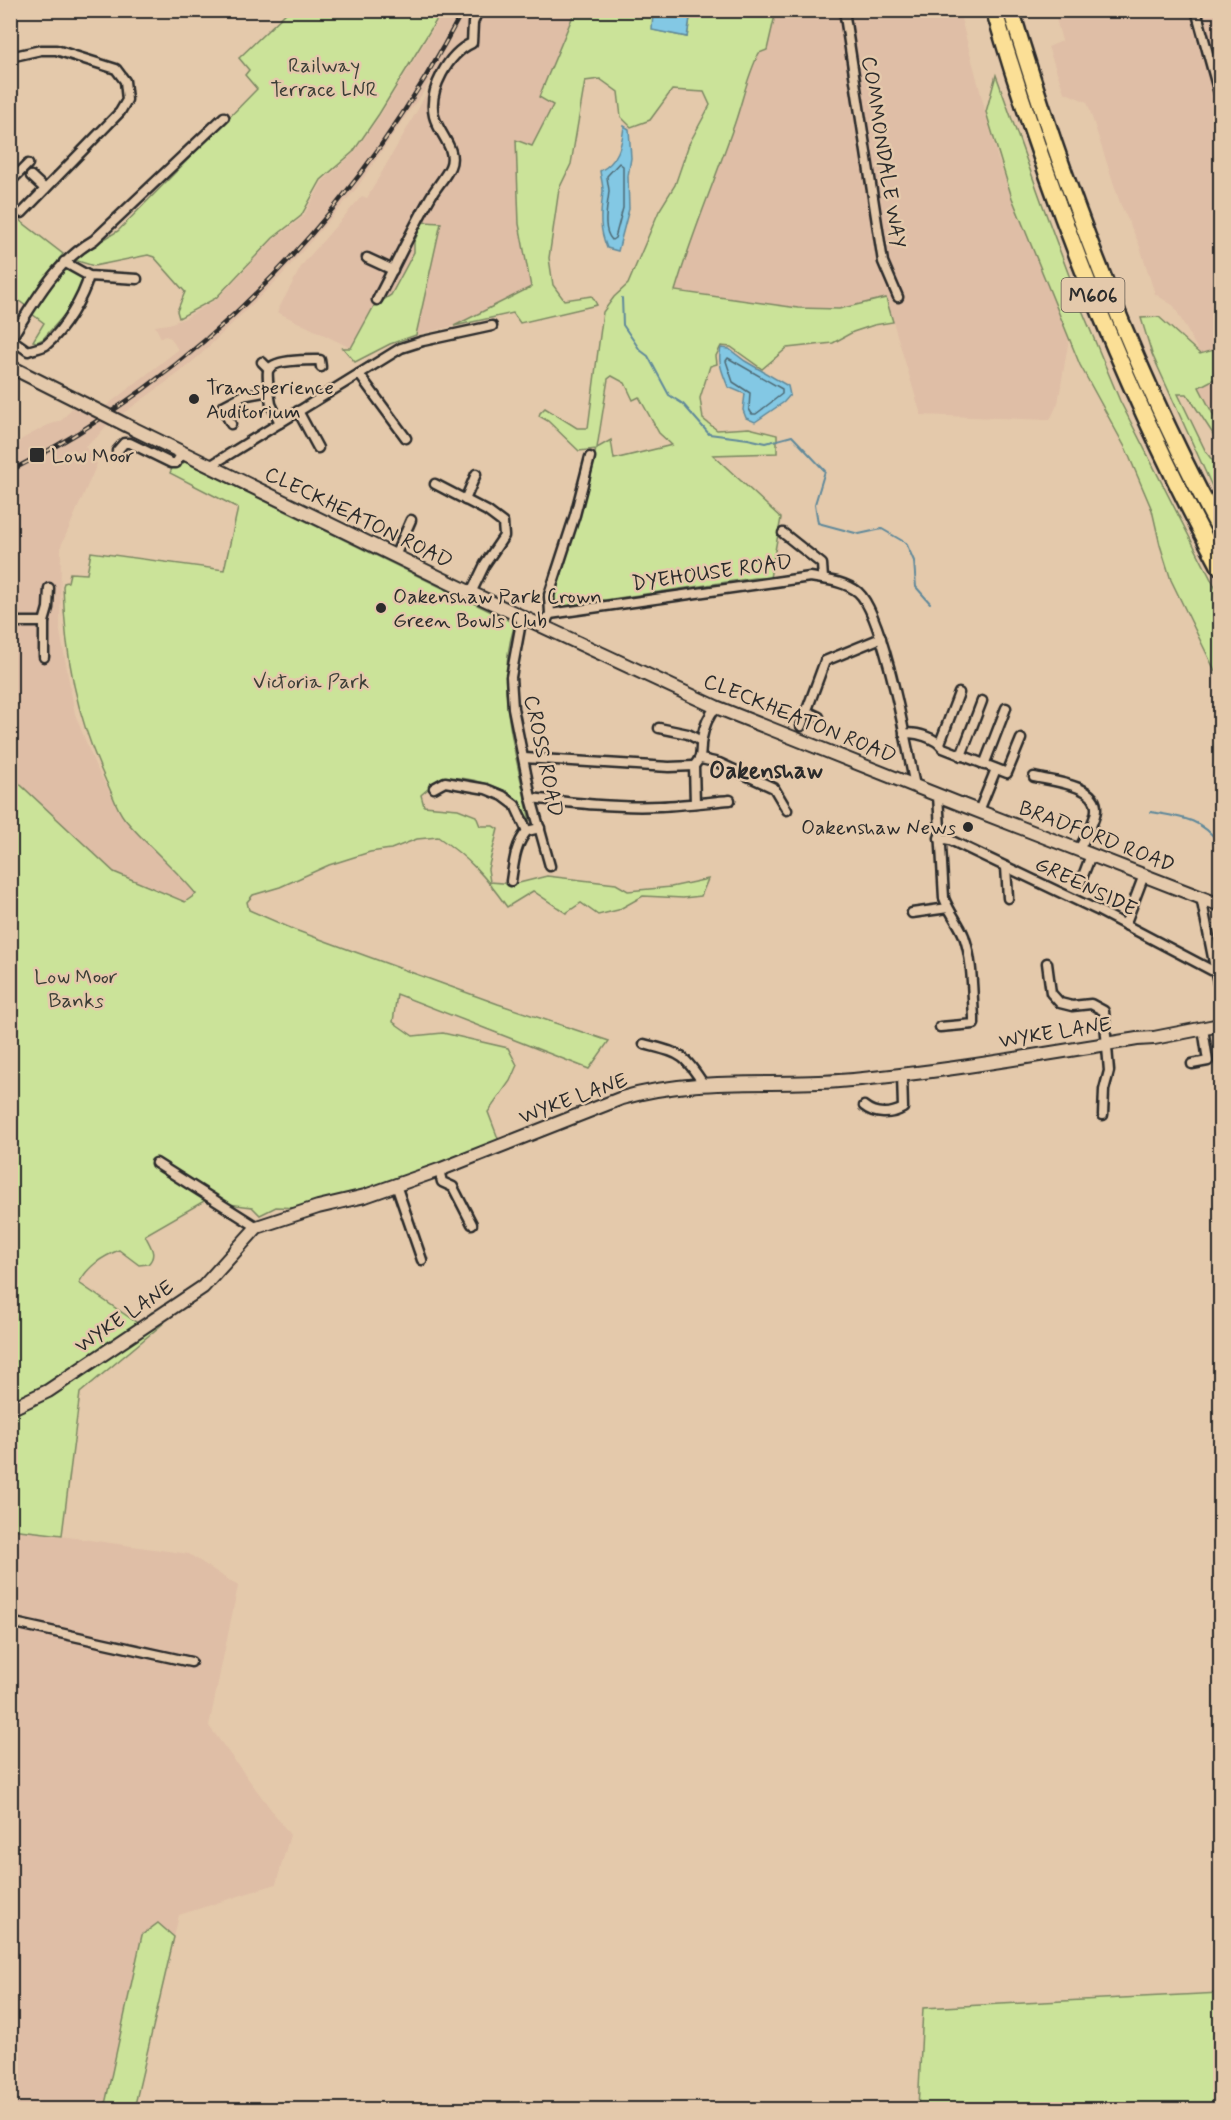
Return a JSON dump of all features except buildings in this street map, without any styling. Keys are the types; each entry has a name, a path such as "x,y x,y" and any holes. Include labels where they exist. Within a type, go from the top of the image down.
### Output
{"highway":[{"name":"M606","path":"994,10 1039,152 1100,313 1140,405 1221,567"},
{"name":"M606","path":"1011,10 1046,123 1075,205 1113,300 1146,379 1203,498 1221,530"},
{"name":"M606","path":"1017,10 1024,53"}],"street":[{"path":"377,300 435,188 451,166 450,149 434,117 433,105 438,81 448,63 454,54 472,43 473,23 478,10"},
{"name":"COMMONDALE WAY","path":"844,10 883,262 898,297"},
{"path":"1196,10 1221,98"},
{"path":"10,57 41,50 56,50 116,69 125,81 128,100 120,112 22,213"},
{"path":"89,276 84,293 67,320 45,346 28,351 11,340 59,266 94,240 224,117"},
{"path":"10,182 28,164"},
{"path":"31,176 45,189"},
{"path":"367,258 393,270"},
{"path":"64,262 89,276 137,279"},
{"path":"210,466 401,348 492,326"},
{"path":"280,423 271,404 266,366 282,362 320,360 321,367"},
{"name":"CLECKHEATON ROAD","path":"11,367 182,453 543,627 716,706 960,804"},
{"path":"359,374 406,438"},
{"path":"231,424 223,406 242,396 270,391"},
{"path":"298,411 318,448"},
{"path":"117,451 124,443 130,443 171,463 176,463 182,453"},
{"path":"543,627 550,614 549,596 590,457"},
{"path":"465,500 476,474"},
{"path":"435,484 487,511 503,523 504,536 485,564 471,593"},
{"path":"395,556 411,520"},
{"name":"DYEHOUSE ROAD","path":"783,533 822,564 823,579"},
{"name":"DYEHOUSE ROAD","path":"550,614 810,576 840,582 859,593 881,638 915,786"},
{"path":"44,657 44,622 48,608 49,588"},
{"name":"CROSS ROAD","path":"522,617 511,677 513,708 531,798 550,866"},
{"path":"10,622 44,622"},
{"path":"801,726 825,661 881,638"},
{"path":"940,743 958,693"},
{"path":"961,756 981,701"},
{"path":"695,803 701,741 711,713 716,706"},
{"path":"984,765 1006,708"},
{"path":"806,711 819,717"},
{"path":"659,729 688,734 701,741"},
{"path":"904,734 911,732 940,743 943,748 961,756 1007,773 1021,739"},
{"path":"524,758 669,767 698,762 719,763 774,788 787,810"},
{"path":"979,811 996,769"},
{"path":"1034,777 1083,789 1093,798 1096,810 1085,853 1081,881"},
{"path":"434,788 445,782 469,785 503,796 514,805 527,831"},
{"path":"938,795 944,898 964,934 970,960 974,1024 940,1027"},
{"path":"531,798 603,805 659,806 730,800"},
{"name":"BRADFORD ROAD","path":"960,804 1221,904"},
{"path":"511,881 520,839 527,831 540,828"},
{"name":"GREENSIDE","path":"939,838 950,840 1006,867 1215,972"},
{"path":"1006,867 1008,898"},
{"path":"1125,925 1144,875"},
{"path":"1201,897 1221,993"},
{"path":"912,913 948,908"},
{"path":"1047,963 1051,993 1060,1003 1072,1006 1091,1004 1104,1011 1109,1071 1104,1090 1103,1115"},
{"name":"WYKE LANE","path":"10,1409 48,1391 203,1287 257,1227 318,1207 365,1196 439,1170 622,1098 639,1093 704,1085 839,1081 902,1074 1154,1038 1221,1025"},
{"path":"1192,1064 1208,1061 1203,1028"},
{"path":"644,1044 678,1053 689,1062 704,1085"},
{"path":"864,1106 874,1113 889,1113 903,1108 902,1074"},
{"path":"156,1163 257,1227"},
{"path":"439,1170 442,1182 453,1187 472,1224"},
{"path":"396,1185 422,1260"},
{"path":"10,1622 191,1662"}],"shaded area":[{"path":"444,11 473,11 467,22 484,17 487,11 575,11 539,97 553,104 532,147 516,141 519,224 531,287 454,326 416,335 441,223 424,222 414,242 414,252 391,295 374,307 351,348 277,312 302,265 362,196 367,198 445,57 421,96 356,189 280,277 200,355 107,425 96,438 85,446 97,464 61,546 60,631 75,714 95,765 123,816 196,894 186,902 114,872 11,776 10,453 22,439 62,420 73,407 88,415 106,406 178,350 171,338 165,336 161,338 155,326 185,318 217,299 274,239 303,217 323,181 354,153 381,114"},
{"path":"776,11 959,11 998,159 1069,338 1058,403 1050,420 921,415 886,298 839,309 798,308 675,292 689,244 733,128 750,71 759,53 767,50"},
{"path":"1054,11 1220,11 1220,348 1200,354 1174,306 1155,294 1139,244 1120,203 1087,102 1064,92 1048,47 1062,41"},
{"path":"1220,376 1220,428 1199,387"},
{"path":"11,1529 189,1554 238,1586 209,1726 290,1835 276,1884 179,1915 134,2109 11,2110"}],"green space":[{"name":"Railway Terrace LNR","path":"288,11 442,11 353,152 321,180 301,216 273,238 216,298 179,318 177,311 185,292 154,257 148,255 94,266 71,259 118,231 257,89 245,75 249,70 239,58"},
{"path":"575,11 653,11 653,30 687,37 691,11 776,11 767,50 759,53 751,72 675,291 798,308 839,309 886,298 893,322 853,332 833,343 787,348 762,369 731,347 721,346 716,356 717,364 710,366 700,398 703,419 717,430 749,428 777,435 777,453 713,455 781,518 770,578 754,578 557,607 554,599 596,449 579,451 548,421 539,416 545,408 577,428 588,428 603,312 628,284 659,211 675,185 689,144 710,105 704,92 672,90 650,120 631,127 621,117 618,92 600,79 585,81 571,164 559,189 549,258 553,285 564,300 592,296 597,305 520,323 513,313 454,326 531,287 519,224 516,140 532,146 553,105 539,97","holes":["612,376 625,383 633,400 639,397 659,433 672,445 614,459 611,440 597,448 608,379"]},
{"path":"996,75 1082,310 1120,401 1220,597 1220,681 1171,580 1152,510 1126,449 1080,365 1012,198 986,112"},
{"path":"11,217 19,220 63,254 26,306 11,295"},
{"path":"423,222 441,223 416,335 390,344 355,362 343,348 351,348 374,306 391,295 414,252 414,242"},
{"path":"66,265 83,278 81,287 68,311 43,339 33,341 44,323 32,314"},
{"path":"1159,317 1200,354 1220,348 1220,376 1199,387 1220,428 1220,440 1217,440 1187,394 1178,394 1206,452 1220,470 1220,504 1152,354 1141,318"},
{"path":"185,462 512,622 514,627 508,651 506,675 507,700 514,749 530,821 519,803 509,793 481,782 461,778 444,779 421,795 424,806 458,809 476,816 480,826 493,826 498,829 488,869 490,882 515,884 547,876 616,884 628,891 671,887 708,879 701,896 683,898 643,896 618,910 598,915 581,903 566,913 533,891 507,907 476,869 438,837 417,839 391,849 370,852 329,865 280,887 253,895 247,902 249,910 295,930 498,1004 609,1041 589,1069 397,994 393,1022 413,1036 443,1033 508,1048 517,1065 510,1081 488,1112 499,1141 463,1157 353,1195 299,1208 276,1207 260,1215 252,1207 204,1201 145,1235 153,1253 148,1264 139,1265 119,1250 96,1263 79,1283 139,1324 152,1312 154,1314 184,1291 140,1330 165,1322 80,1393 62,1535 11,1529 10,775 114,872 185,902 196,894 124,818 106,781 87,733 74,685 66,637 63,586 68,582 70,573 87,574 91,552 224,570 238,508 170,473 173,466"},
{"path":"158,1923 174,1937 134,2109 104,2109 142,1935"},
{"path":"1220,1993 1220,2109 918,2109 923,2008"}],"water":[{"path":"653,11 691,11 687,37 652,30"},
{"path":"624,126 629,129 631,158 628,176 629,209 618,251 607,248 602,233 603,191 600,171 615,158 622,140"},
{"path":"721,348 729,349 788,386 790,395 784,402 755,422 746,418 743,410 745,394 728,387 720,363"}],"waterway":[{"path":"622,298 623,325 640,350 648,356 669,395 683,404 709,434 766,443 792,436 825,471 815,504 818,523 859,534 882,529 906,543 914,561 916,587 930,603"},
{"path":"1151,812 1190,820 1213,835 1220,844"}],"railway":[{"path":"10,471 82,430 150,384 214,332 273,276 327,215 377,151 422,82 463,10"}],"place":[{"name":"Transperience Auditorium","path":"194,399"},
{"name":"Low Moor","path":"37,455"},
{"name":"Oakenshaw Park Crown Green Bowls Club","path":"381,608"},
{"name":"Oakenshaw News","path":"968,827"}],"district":[{"name":"Oakenshaw","path":"766,770"}],"park label":[{"name":"Victoria Park","path":"311,681"},
{"name":"Low Moor Banks","path":"76,988"}]}
